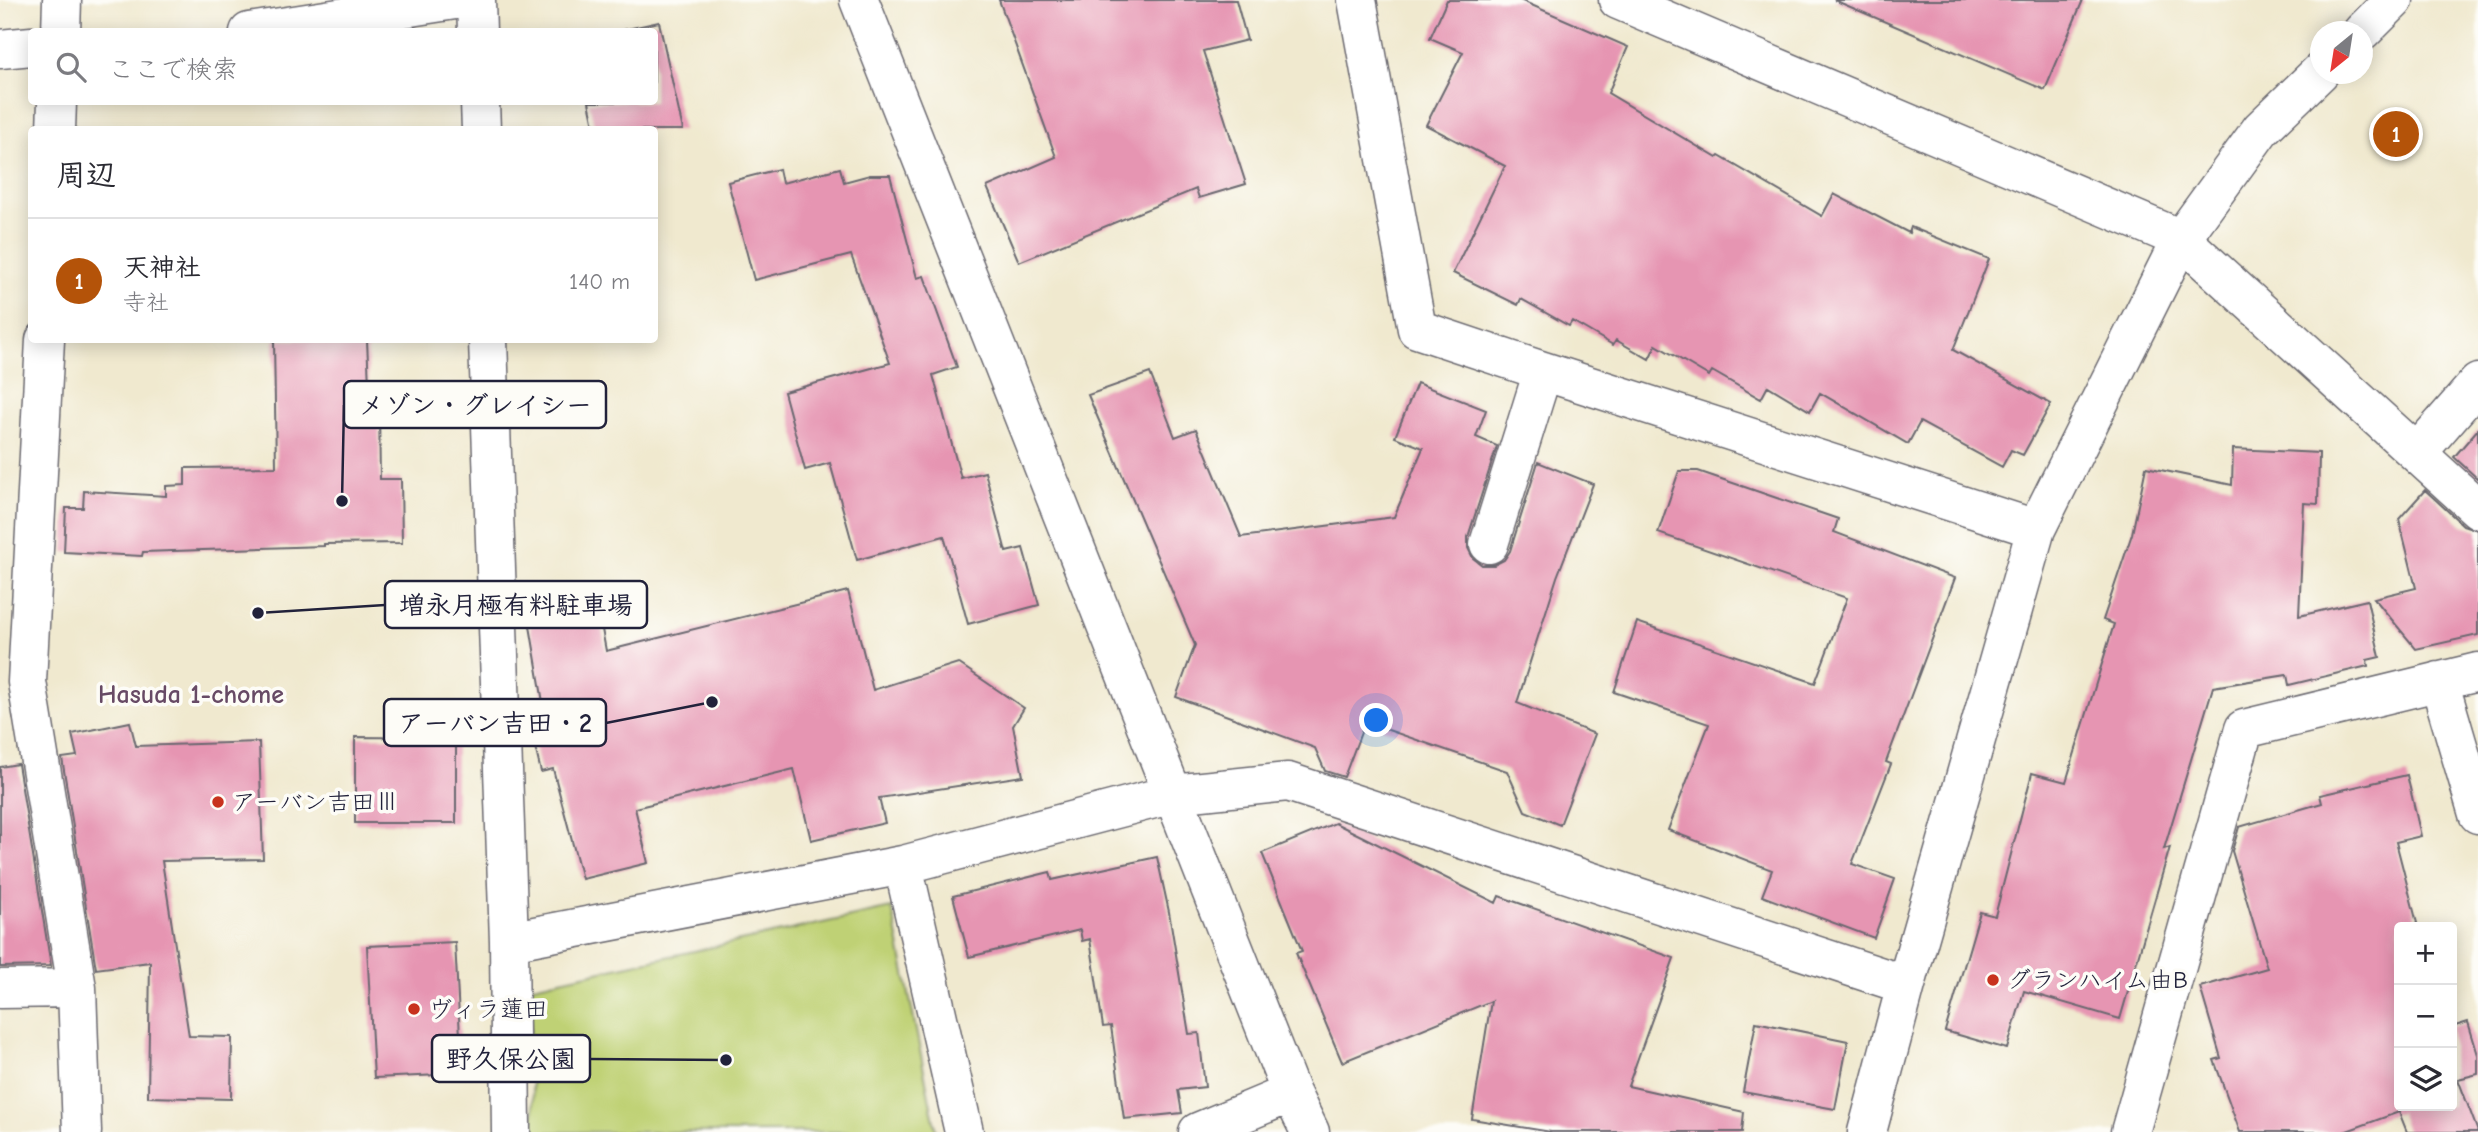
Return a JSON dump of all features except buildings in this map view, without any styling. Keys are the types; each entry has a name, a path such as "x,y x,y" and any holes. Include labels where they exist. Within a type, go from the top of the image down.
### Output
{"street":[{"path":"61,28 62,0"},
{"path":"275,28 455,0"},
{"path":"476,0 477,28"},
{"path":"859,0 1291,1093 1310,1132"},
{"path":"1357,0 1417,329 2036,529"},
{"path":"1618,0 2181,239 2478,509"},
{"path":"2373,21 2395,0"},
{"path":"0,49 28,46"},
{"path":"1867,1132 1906,985 2036,529 2181,239 2261,129 2310,82"},
{"path":"56,126 57,105"},
{"path":"480,105 481,126"},
{"path":"45,343 27,682 77,988 82,1132"},
{"path":"488,343 509,942 511,1132"},
{"path":"1489,544 1543,371"},
{"path":"2417,453 2478,383"},
{"path":"2130,1132 2244,729 2478,672"},
{"path":"2438,681 2478,814"},
{"path":"509,942 903,865 1173,794 1288,782 1906,985"},
{"path":"903,865 964,1132"},
{"path":"0,989 77,988"},
{"path":"1198,1132 1291,1093"}],"green space":[{"path":"892,908 936,1132 534,1132 528,987"}],"place":[{"name":"天神社","path":"2396,134"},
{"name":"メゾン・グレイシー","path":"342,501"},
{"name":"増永月極有料駐車場","path":"258,613"},
{"name":"アーバン吉田・2","path":"712,702"},
{"name":"アーバン吉田Ⅲ","path":"218,802"},
{"name":"グランハイム由B","path":"1993,980"},
{"name":"ヴィラ蓮田","path":"414,1009"},
{"name":"野久保公園","path":"726,1060"}],"district":[{"name":"Hasuda 1-chome","path":"191,694"}]}
